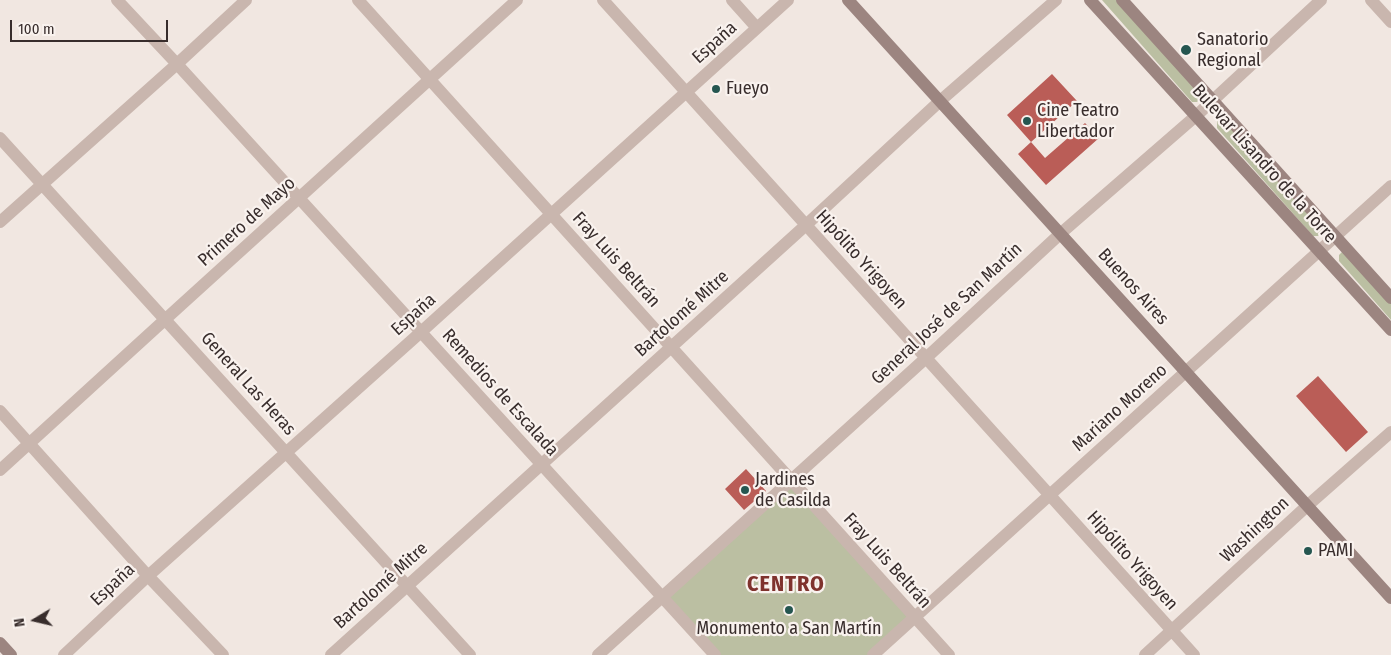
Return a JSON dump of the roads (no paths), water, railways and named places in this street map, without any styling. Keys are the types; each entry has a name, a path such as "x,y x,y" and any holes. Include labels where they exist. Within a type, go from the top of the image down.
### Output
{"main road":[{"name":"Buenos Aires","path":"848,0 1391,598"},
{"name":"Bulevar Lisandro de la Torre","path":"1090,0 1197,115 1391,330"},
{"name":"Bulevar Lisandro de la Torre","path":"1122,0 1391,298"},
{"path":"0,643 11,655"}],"street":[{"name":"Remedios de Escalada","path":"117,0 715,655"},
{"path":"0,222 246,0"},
{"name":"Fray Luis Beltrán","path":"358,0 949,655"},
{"name":"Primero de Mayo","path":"0,470 518,0"},
{"name":"Hipólito Yrigoyen","path":"603,0 1194,655"},
{"path":"732,0 758,28"},
{"name":"España","path":"64,655 148,576 788,0"},
{"name":"Bartolomé Mitre","path":"331,655 806,226 940,101 1056,0"},
{"name":"General José de San Martín","path":"598,655 1060,234 1197,115 1321,0"},
{"path":"1371,0 1391,22"},
{"name":"General Las Heras","path":"0,138 470,655"},
{"name":"Mariano Moreno","path":"873,655 1391,186"},
{"path":"0,411 148,576 223,655"},
{"name":"Washington","path":"1146,655 1307,506 1391,432"}],"place":[{"name":"Sanatorio Regional","path":"1186,50"},
{"name":"Fueyo","path":"716,89"},
{"name":"Cine Teatro Libertador","path":"1027,121"},
{"name":"Jardines de Casilda","path":"745,490"},
{"name":"PAMI","path":"1308,551"},
{"name":"Monumento a San Martín","path":"789,610"}],"district":[{"name":"CENTRO","path":"786,585"}]}
